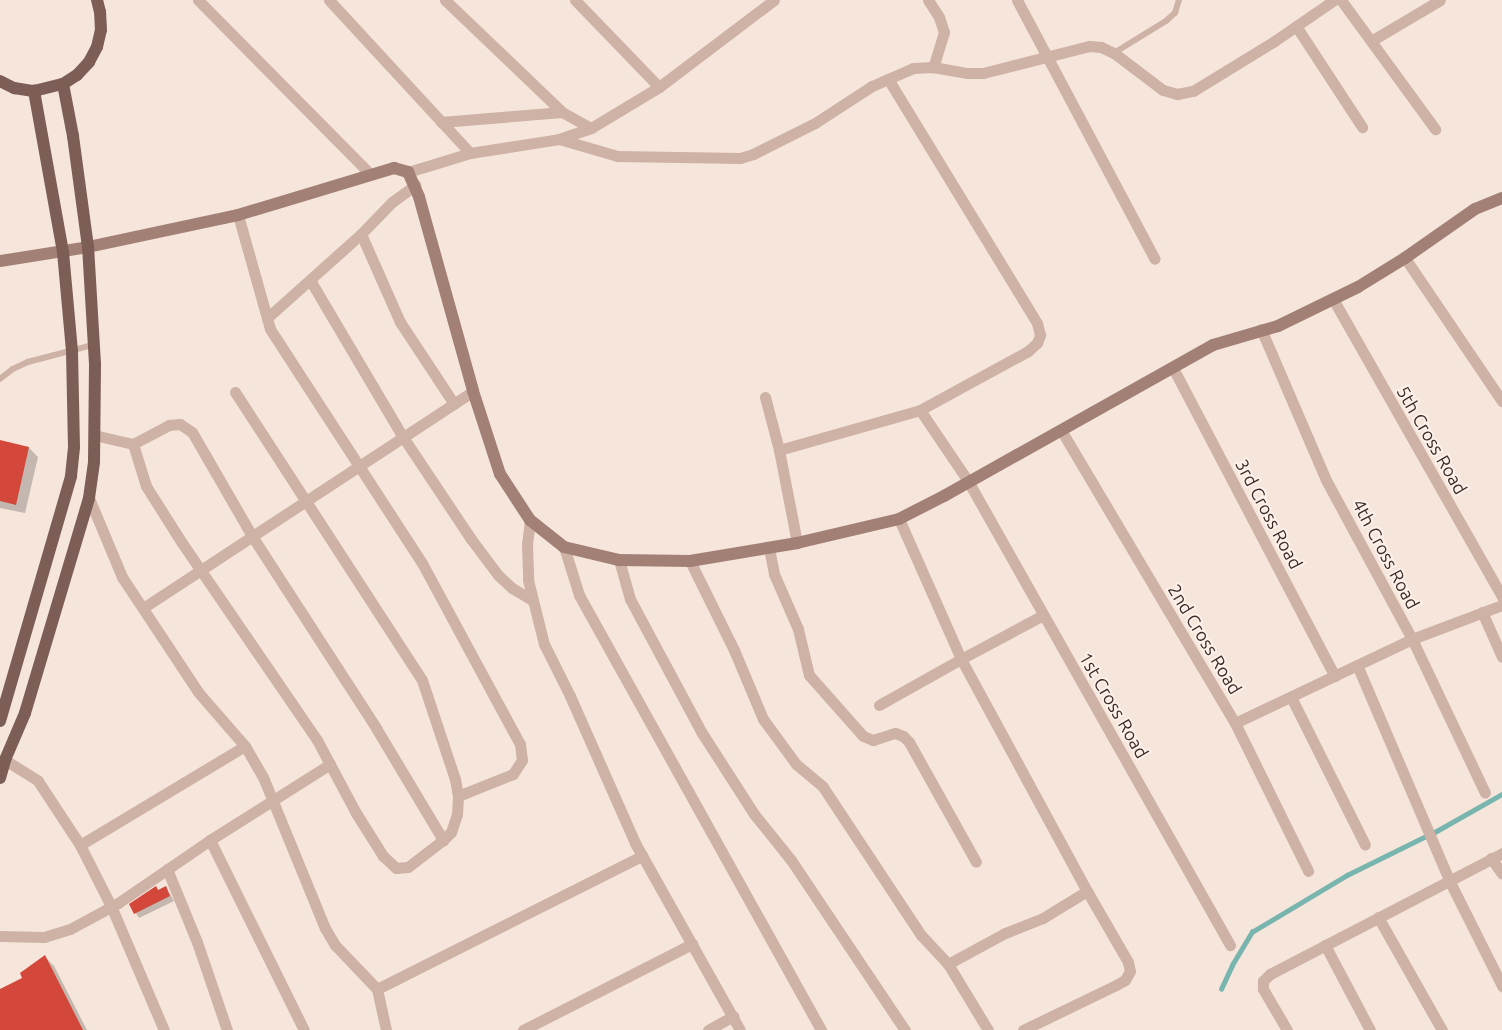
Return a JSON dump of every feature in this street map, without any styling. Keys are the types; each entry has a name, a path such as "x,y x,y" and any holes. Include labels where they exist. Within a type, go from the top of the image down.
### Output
{"main road":[{"path":"0,81 14,88 34,91 62,84 77,75 89,62 97,47 101,30 97,0"},
{"path":"0,778 5,760 24,713 89,498 94,462 95,364 88,247 73,136 62,84"},
{"path":"0,721 71,476 74,447 72,350 62,252 34,91"}],"street":[{"path":"198,0 370,174"},
{"path":"329,0 470,153"},
{"path":"445,0 562,112 591,128"},
{"path":"576,0 659,87"},
{"path":"0,260 62,252 238,215 394,168 408,172 470,153 558,139 591,128 659,87 774,0"},
{"path":"928,0 939,17 944,32 933,67"},
{"path":"1017,0 1155,259"},
{"path":"558,139 617,156 740,158 753,154 815,123 872,86 913,68 933,67 966,73 983,73 1046,55 1089,46 1101,47 1114,53 1163,90 1177,94 1193,91 1207,84 1334,0"},
{"path":"1341,0 1436,128"},
{"path":"1371,41 1440,0"},
{"path":"1296,26 1362,127"},
{"path":"779,450 920,410 1028,351 1037,344 1040,334 1037,323 888,79"},
{"path":"442,122 562,112"},
{"path":"408,172 415,185 473,391 500,474 530,520 564,547 619,560 690,560 797,543 899,519 944,496 1213,345 1261,329 1278,326 1358,287 1405,258 1475,208 1502,198"},
{"path":"267,318 361,234 392,202 415,185"},
{"path":"238,215 270,329 422,563 520,744 522,760 513,774 458,796"},
{"path":"361,234 400,322 454,404"},
{"path":"1405,258 1502,400"},
{"path":"310,280 403,437 498,575 512,588 532,600"},
{"name":"5th Cross Road","path":"1333,299 1502,597"},
{"name":"4th Cross Road","path":"1261,329 1326,480 1412,639 1485,793"},
{"name":"3rd Cross Road","path":"1173,368 1335,676"},
{"path":"143,608 473,391"},
{"path":"132,444 146,486 317,740 356,813 383,856 396,868 408,867 451,832 458,814 458,796 455,779 422,680 236,392"},
{"path":"765,397 779,450 797,543"},
{"name":"1st Cross Road","path":"920,410 968,481 1230,945"},
{"path":"94,436 132,444 169,425 180,424 192,432 252,536 376,728 442,840"},
{"name":"2nd Cross Road","path":"1061,430 1235,723 1308,871"},
{"path":"89,498 122,577 198,692 245,746 263,777 325,928 335,945 377,989 386,1030"},
{"path":"899,519 961,659 1087,891 1128,962 1130,971 1125,980 1023,1030"},
{"path":"530,520 527,544 528,580 544,644 642,856 740,1030"},
{"path":"564,547 579,595 821,1030"},
{"path":"769,548 774,574 798,628 809,675 863,736 873,740 895,733 903,736 909,742 976,862"},
{"path":"619,560 630,599 702,733 754,814 790,860 905,1030"},
{"path":"690,560 734,650 763,719 796,764 823,787 921,935 948,964 988,1030"},
{"path":"1235,723 1412,639 1502,605"},
{"path":"1482,612 1502,657"},
{"path":"879,705 1043,615"},
{"path":"1357,665 1450,880 1502,986"},
{"path":"1291,697 1365,845"},
{"path":"80,845 245,746"},
{"path":"5,760 38,781 80,845 112,906 164,1030"},
{"path":"0,936 44,937 70,928 112,906 210,840 330,764"},
{"path":"210,840 304,1030"},
{"path":"1287,1030 1263,989 1263,981 1270,974 1497,855 1502,874"},
{"path":"377,989 642,856"},
{"path":"167,869 196,942 227,1030"},
{"path":"948,964 1005,933 1043,918 1087,891"},
{"path":"1378,917 1442,1030"},
{"path":"523,1030 692,944"},
{"path":"1325,945 1370,1030"},
{"path":"708,1030 733,1016"}],"lane":[{"path":"1114,53 1166,21 1175,13 1179,0"},
{"path":"0,379 13,369 28,362 93,345"}],"building":[{"path":"0,440 29,447 16,505 0,501"},
{"path":"156,886 158,890 166,886 170,896 134,914 129,904"},
{"path":"45,955 83,1030 0,1030 0,989 22,978 20,973"}],"waterway":[{"path":"1433,833 1502,794"},
{"path":"1221,989 1232,965 1252,932 1347,875 1424,837"}]}
